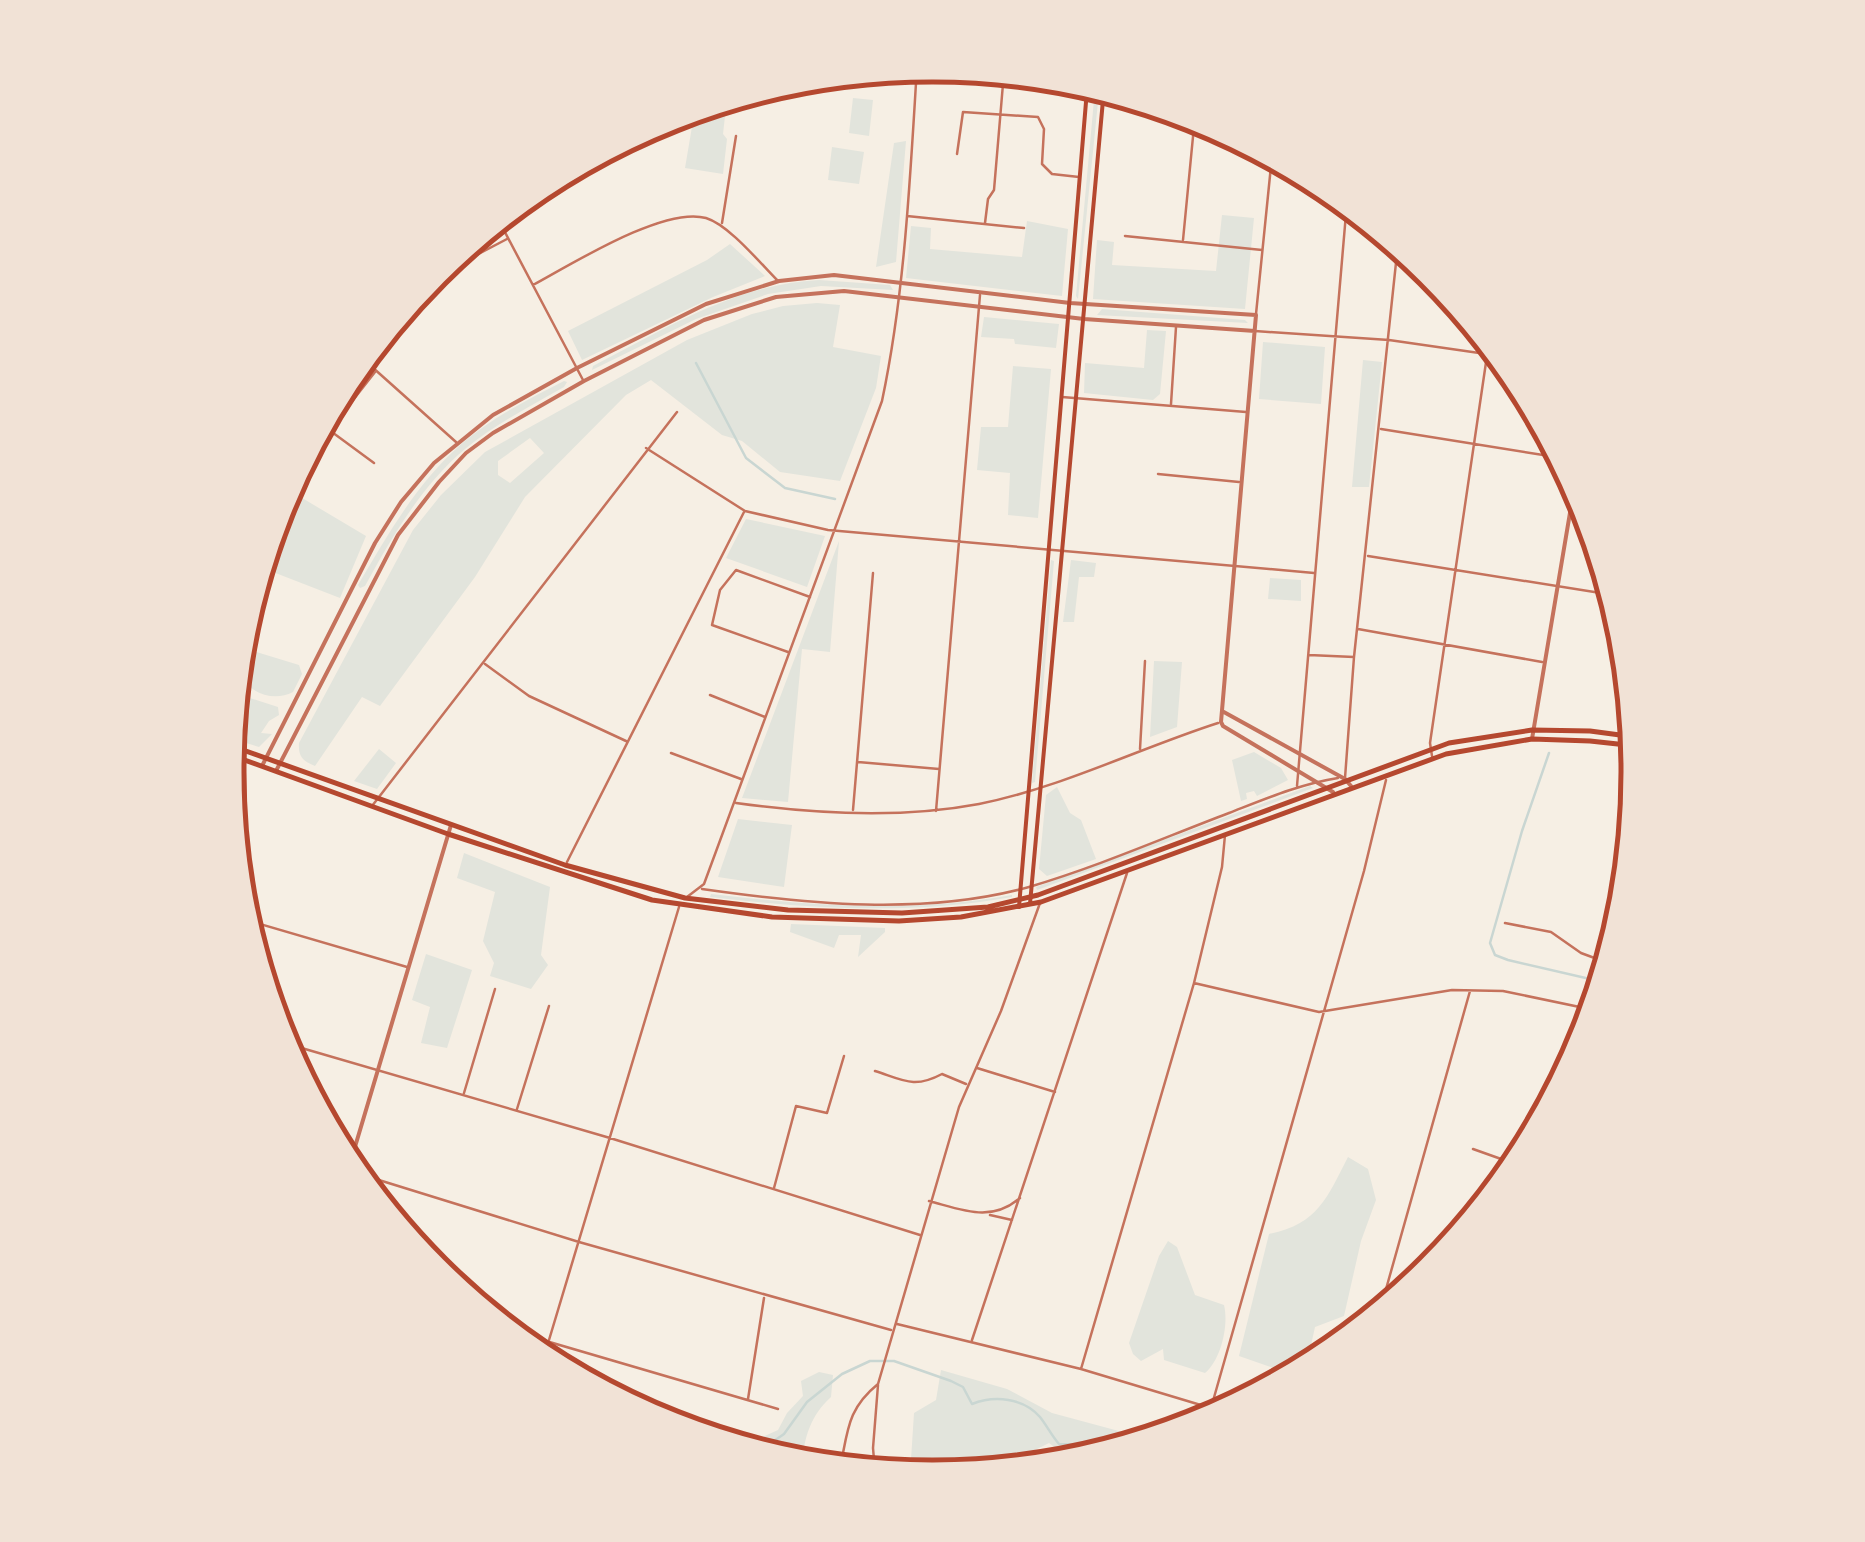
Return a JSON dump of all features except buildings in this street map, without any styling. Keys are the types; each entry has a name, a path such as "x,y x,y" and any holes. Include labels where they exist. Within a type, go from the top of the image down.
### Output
{"main road":[{"path":"1019,904 1087,101"},
{"path":"1031,901 1103,104"},
{"path":"1224,830 1343,778 1472,738 1532,730 1620,735"},
{"path":"244,760 448,834 604,886 679,906 786,918 899,921 961,917 1031,901 1432,758 1532,740 1620,744"},
{"path":"244,750 564,866 685,898 788,910 886,913 1019,904"},
{"path":"1031,901 1040,902 1128,866"}],"street":[{"path":"701,889 882,401 891,361 919,83"},
{"path":"985,223 988,199 994,190 1003,86"},
{"path":"957,154 963,112 1038,117 1044,130 1042,164 1052,174 1081,177"},
{"path":"1183,242 1192,134"},
{"path":"722,226 736,136"},
{"path":"1270,172 1221,722 1334,792"},
{"path":"907,216 1024,228"},
{"path":"533,285 653,224 682,217 706,218 722,226 779,281"},
{"path":"1297,787 1345,220"},
{"path":"504,232 584,381"},
{"path":"1125,236 1262,250"},
{"path":"477,255 508,239"},
{"path":"1343,778 1397,263"},
{"path":"262,766 346,594 401,502 456,442 492,416 577,368 706,304 779,281 834,275 1085,304 1256,315"},
{"path":"276,771 408,522 466,453 493,433 584,381 704,320 776,297 844,291 1084,320 1389,340 1480,353"},
{"path":"936,811 980,294"},
{"path":"1171,405 1176,326"},
{"path":"1432,758 1444,645 1486,362"},
{"path":"374,369 456,442"},
{"path":"350,405 376,371"},
{"path":"1062,397 1248,412"},
{"path":"372,806 677,412"},
{"path":"1381,428 1544,455"},
{"path":"333,432 374,463"},
{"path":"646,448 745,511 834,531 1314,573"},
{"path":"1158,474 1241,483"},
{"path":"564,866 745,511"},
{"path":"1532,740 1570,511"},
{"path":"1366,556 1598,592"},
{"path":"790,653 712,625 720,590 736,570 810,597"},
{"path":"853,812 874,573"},
{"path":"706,591 720,590"},
{"path":"346,594 363,601"},
{"path":"1357,629 1544,662"},
{"path":"1308,655 1354,657"},
{"path":"1140,750 1145,661"},
{"path":"484,664 529,696 628,742"},
{"path":"710,696 766,717"},
{"path":"1222,711 1352,786"},
{"path":"734,803 790,810 936,811 1028,791 1221,722"},
{"path":"671,753 743,779"},
{"path":"858,762 940,770"},
{"path":"1214,1399 1326,1010 1388,764"},
{"path":"549,1341 679,906 685,898 701,889 799,901 864,903 952,900 1019,889 1297,787 1343,778"},
{"path":"357,1149 451,825"},
{"path":"1081,1369 1194,982 1222,867 1224,830"},
{"path":"972,1340 1057,1093 1128,866"},
{"path":"874,1457 878,1384 929,1201 974,1067 1001,1011 1040,902"},
{"path":"261,923 409,967"},
{"path":"1505,923 1551,932 1595,958"},
{"path":"1194,982 1319,1012 1452,990 1502,991 1579,1007"},
{"path":"463,1096 495,990"},
{"path":"1386,1289 1471,990"},
{"path":"516,1112 549,1006"},
{"path":"302,1048 610,1138 920,1235"},
{"path":"774,1189 796,1106 827,1112 844,1056"},
{"path":"974,1067 1057,1093"},
{"path":"875,1070 914,1084 942,1074 968,1085"},
{"path":"1473,1149 1502,1159"},
{"path":"378,1178 579,1242 893,1331"},
{"path":"986,1214 1007,1209 1021,1197"},
{"path":"929,1201 1013,1220"},
{"path":"748,1401 764,1296"},
{"path":"895,1324 972,1340 1201,1405"},
{"path":"546,1340 778,1409"},
{"path":"843,1454 851,1415 860,1399 878,1384"}],"shaded area":[{"path":"853,98 873,100 869,136 849,133"},
{"path":"1094,102 1098,103 1078,299"},
{"path":"725,115 723,174 685,168 692,126"},
{"path":"906,141 896,262 876,267 894,143"},
{"path":"832,147 864,152 859,184 828,180"},
{"path":"1222,215 1254,218 1245,309 1093,299 1097,240 1114,242 1112,265 1216,271"},
{"path":"1027,221 1068,229 1062,296 906,278 911,226 931,228 930,249 1022,257"},
{"path":"730,244 765,276 582,360 568,331 707,260"},
{"path":"819,280 890,285 893,290 821,286 768,294 696,319 592,370 647,338 730,299 788,283"},
{"path":"840,305 833,347 881,356 876,388 840,481 780,472 742,441 722,435 651,380 626,395 525,497 475,577 380,706 362,697 315,766 302,758 299,743 413,530 441,495 485,452 687,340 783,306","holes":["530,438 544,453 510,483 498,475 498,461"]},
{"path":"1102,309 1245,320 1248,323 1097,315"},
{"path":"984,317 1059,324 1056,348 981,337"},
{"path":"1147,330 1166,331 1160,394 1153,400 1084,393 1085,363 1144,368"},
{"path":"1263,342 1325,347 1321,404 1259,399"},
{"path":"1363,360 1382,362 1369,487 1352,487"},
{"path":"1013,366 1051,369 1038,518 1008,515 1010,473 977,470 981,427 1008,427"},
{"path":"564,381 564,387 488,431 449,463 409,513 365,586 360,588 358,585 391,530 443,462 495,419"},
{"path":"301,497 366,536 340,598 274,572"},
{"path":"746,519 825,536 807,587 726,558"},
{"path":"839,541 830,652 802,649 788,802 742,798"},
{"path":"1051,560 1054,561 1032,783"},
{"path":"1071,560 1096,563 1094,577 1079,577 1074,622 1063,622"},
{"path":"1270,578 1301,580 1301,601 1268,599"},
{"path":"255,651 299,665 302,674 293,692 276,696 249,686"},
{"path":"1154,661 1182,662 1177,727 1150,737"},
{"path":"248,698 278,707 279,715 261,733 272,734 259,747 245,743"},
{"path":"379,749 396,763 377,789 354,781"},
{"path":"1254,752 1281,768 1288,780 1257,796 1254,791 1246,793 1247,799 1241,801 1232,760"},
{"path":"1057,787 1070,813 1081,820 1096,859 1047,876 1039,869 1046,795"},
{"path":"1313,788 1037,890 1036,887"},
{"path":"738,819 792,825 784,887 718,877"},
{"path":"464,853 550,887 541,955 548,965 531,989 490,976 494,963 483,941 495,892 457,878"},
{"path":"711,894 862,906 1012,897 937,906 861,908 748,901 710,897"},
{"path":"791,924 885,928 885,932 858,957 861,935 839,935 834,948 790,932"},
{"path":"426,954 472,970 447,1048 421,1043 430,1007 412,1000"},
{"path":"1348,1157 1368,1169 1376,1200 1361,1241 1344,1316 1315,1327 1311,1346 1275,1368 1239,1356 1269,1234 1299,1224 1327,1197"},
{"path":"1168,1241 1177,1247 1195,1295 1224,1305 1222,1342 1205,1373 1164,1360 1163,1349 1141,1361 1129,1343 1159,1256"},
{"path":"941,1370 1007,1389 1052,1413 1123,1432 1056,1448 1049,1443 1022,1454 911,1459 914,1413 936,1400"},
{"path":"819,1372 833,1375 831,1397 818,1411 805,1447 761,1438 778,1430 803,1396 801,1381"}],"waterway":[{"path":"696,363 746,458 785,488 835,499"},
{"path":"1549,753 1490,943 1495,955 1508,960 1588,979"},
{"path":"774,1441 784,1434 807,1402 842,1374 870,1361 894,1361 963,1387 972,1404 999,1399 1017,1402 1040,1417 1059,1444 1074,1444"}]}
